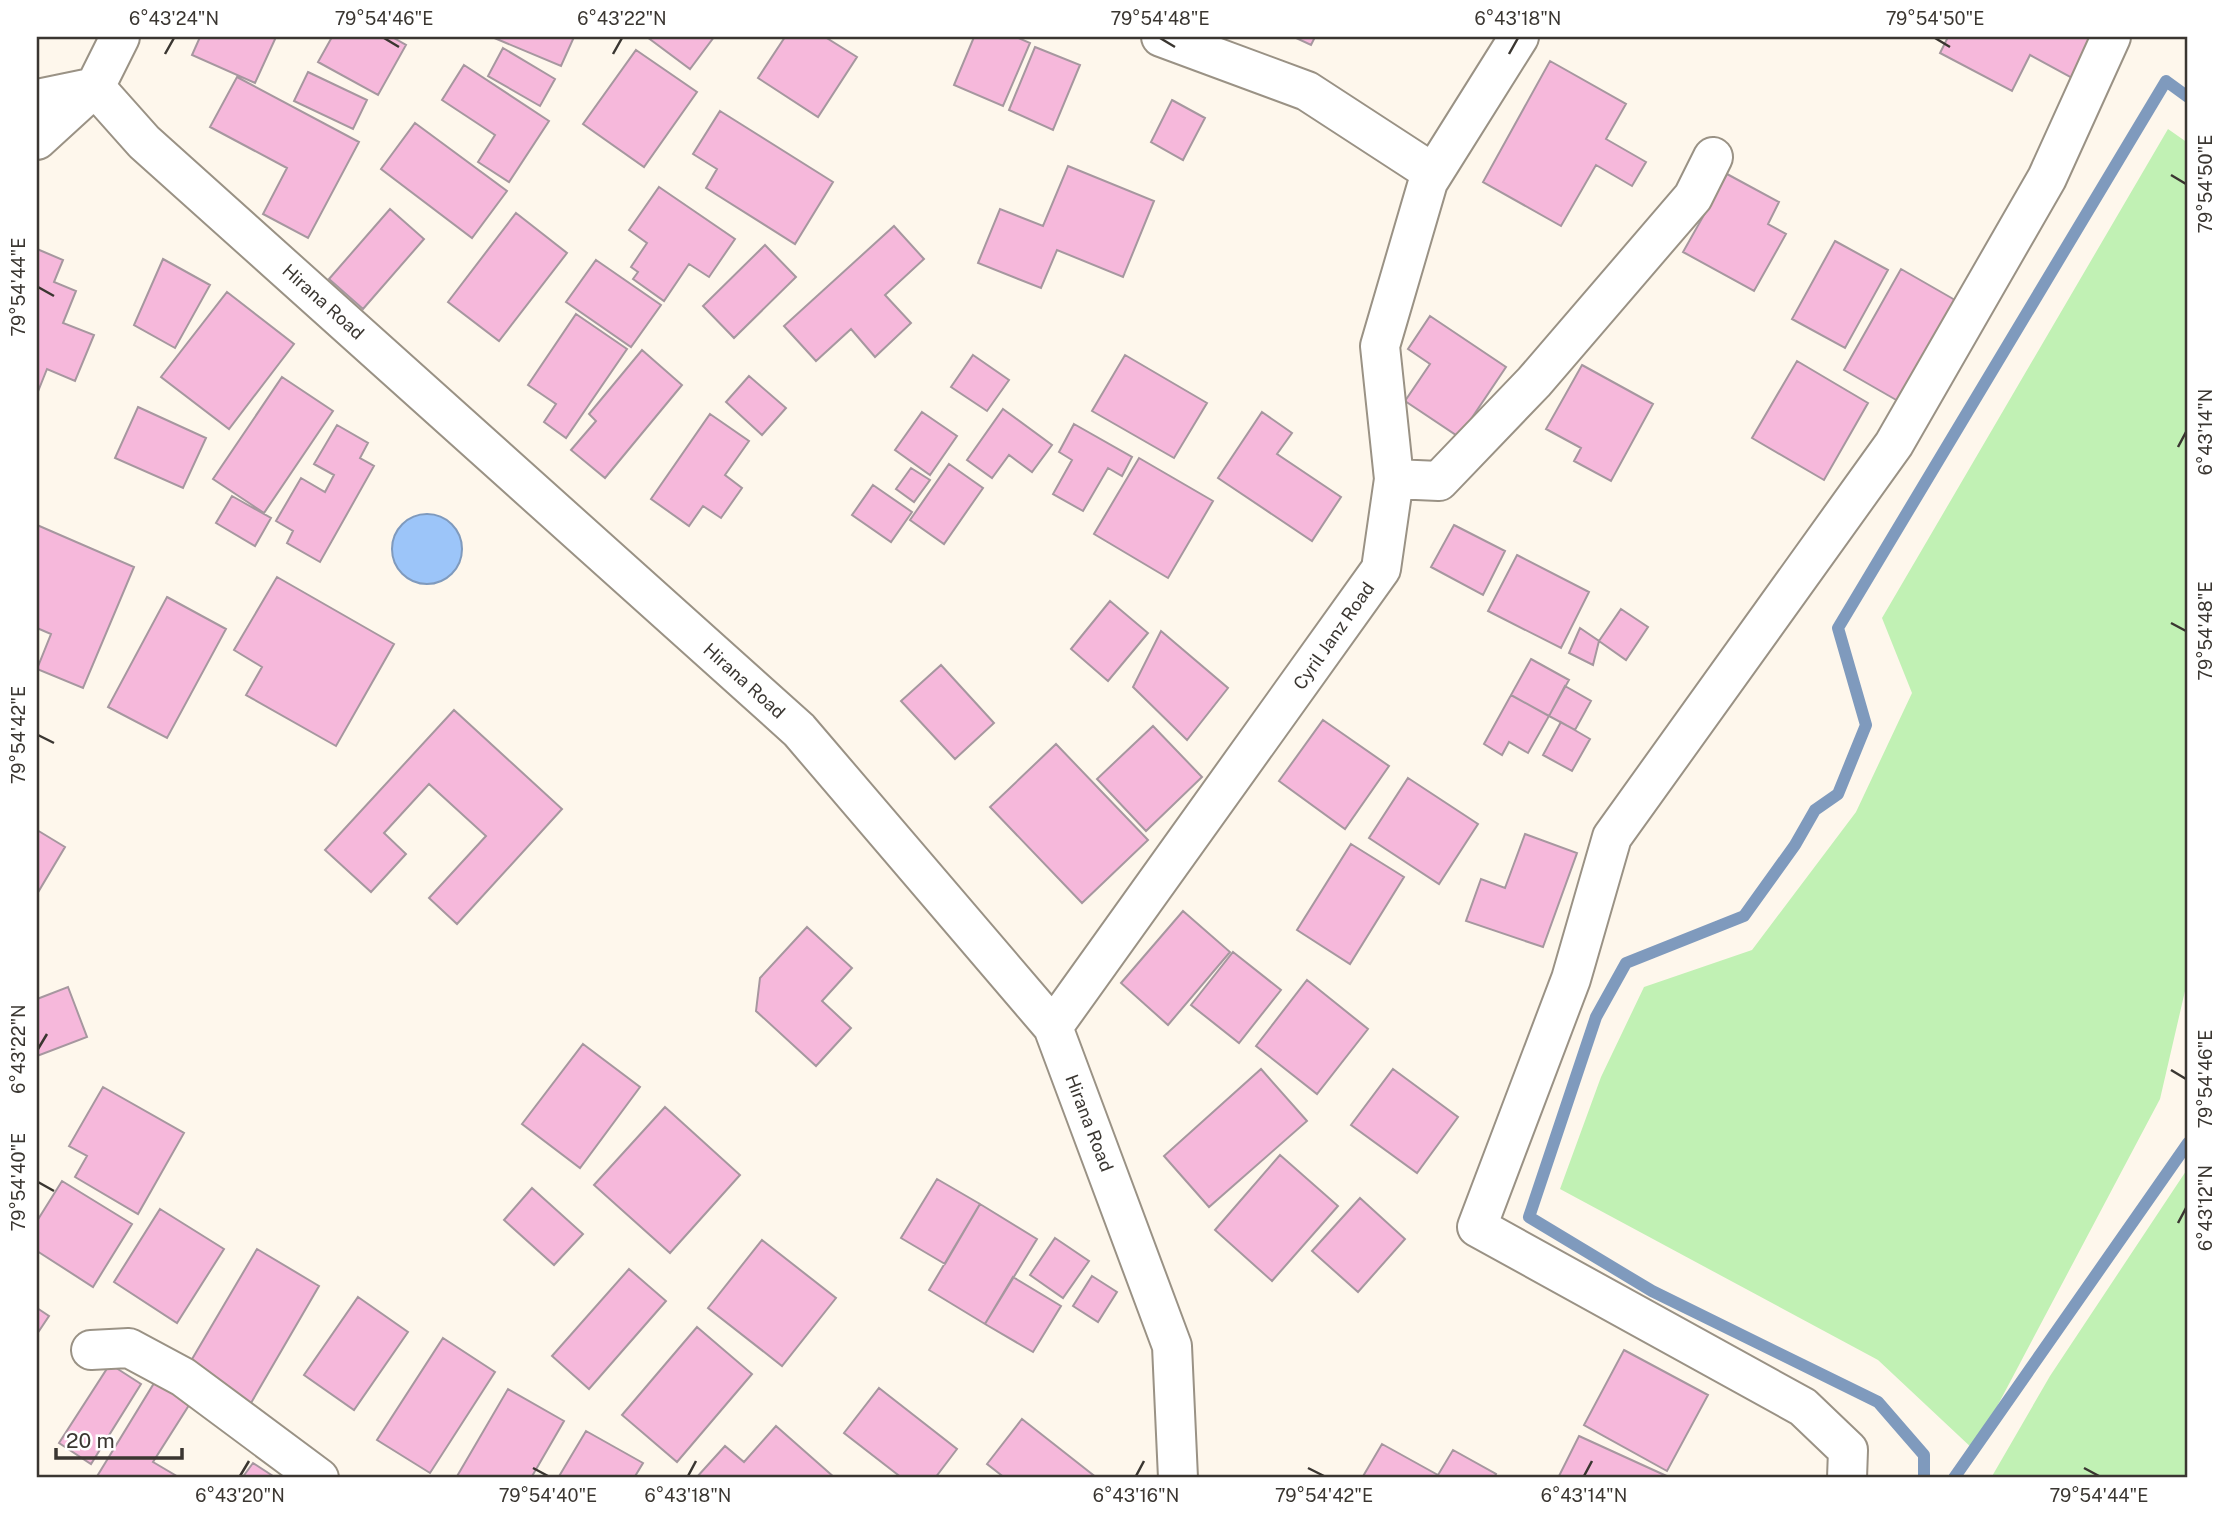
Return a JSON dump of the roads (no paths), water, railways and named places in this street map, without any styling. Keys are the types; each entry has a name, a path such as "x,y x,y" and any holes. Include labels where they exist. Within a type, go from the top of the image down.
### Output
{"street":[{"path":"37,139 95,87 120,37"},
{"path":"1161,37 1307,91 1433,173"},
{"name":"Cyril Janz Road","path":"1053,1027 1381,569 1394,479 1380,346 1427,182 1519,37"},
{"path":"1847,1478 1848,1450 1803,1407 1477,1227 1571,979 1612,837 1894,444 2047,178 2111,37"},
{"path":"37,99 95,87"},
{"name":"Hirana Road","path":"95,87 144,142 799,730 1053,1027 1172,1346 1178,1478"},
{"path":"1394,479 1439,481 1534,382 1693,197 1713,157"},
{"path":"91,1350 129,1349 183,1377 319,1478"}],"water":[{"path":"427,514 452,524 462,549 452,574 427,584 402,574 392,549 402,524"}],"waterway":[{"path":"1924,1478 1924,1455 1878,1402 1652,1291 1529,1217 1596,1017 1626,963 1744,916 1795,845 1815,810 1838,794 1866,725 1838,628 2166,81 2188,97"},
{"path":"1954,1478 2188,1143"}]}
